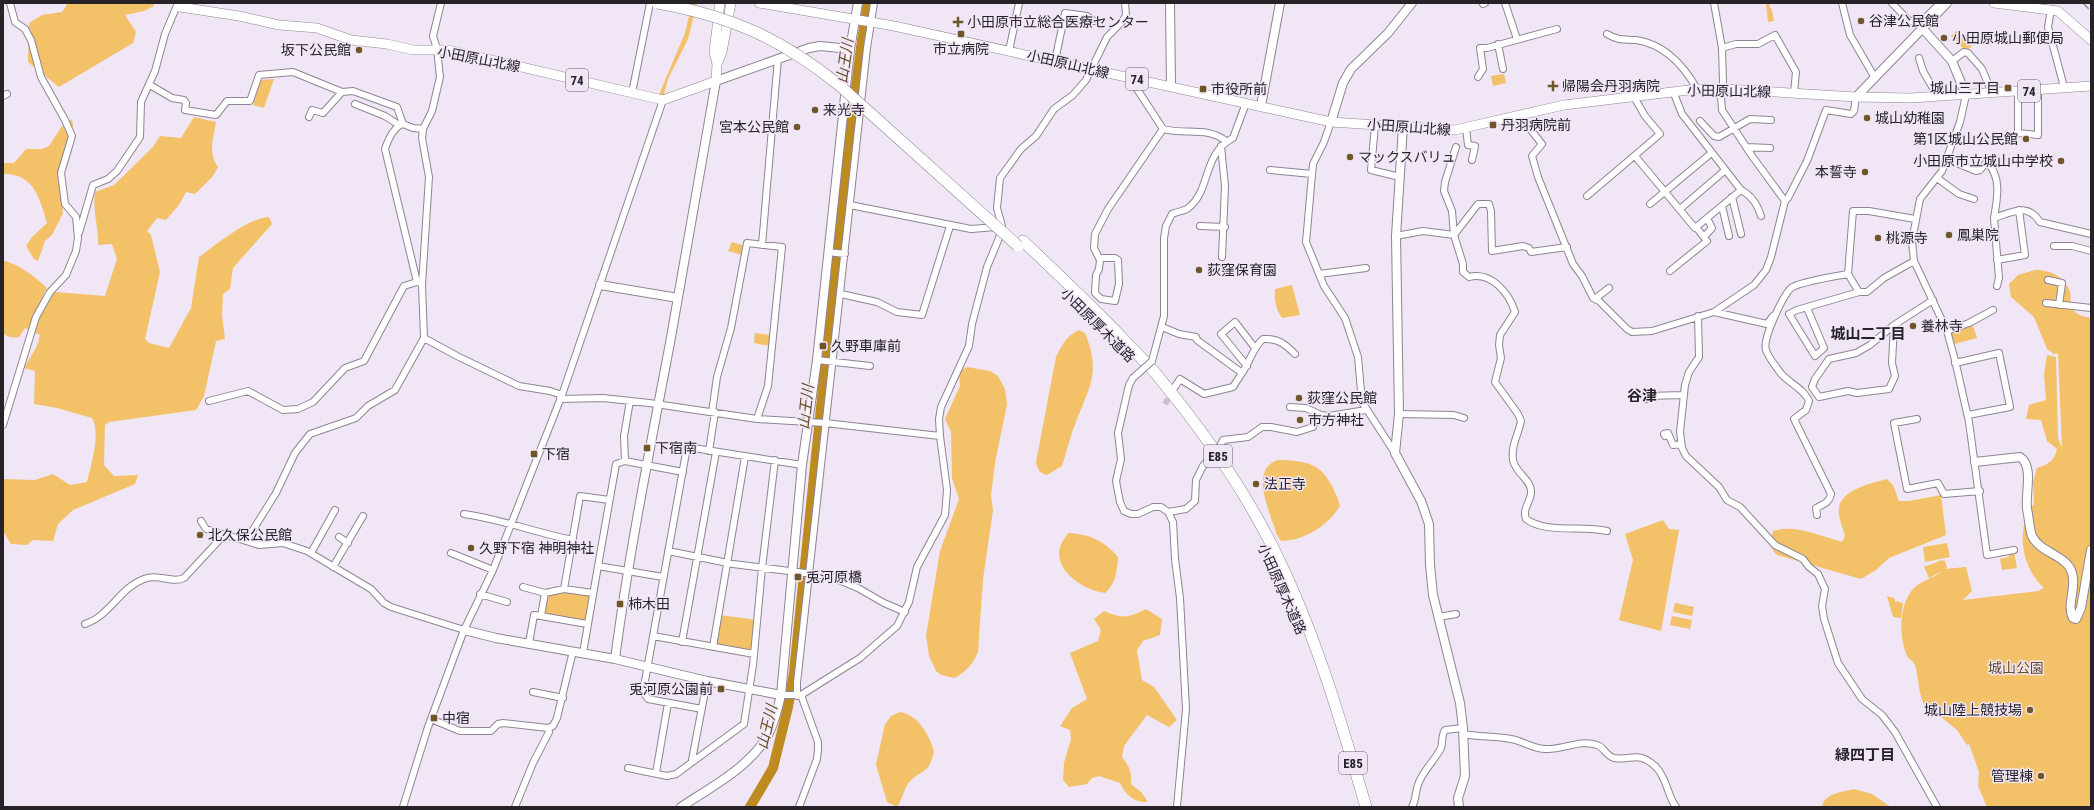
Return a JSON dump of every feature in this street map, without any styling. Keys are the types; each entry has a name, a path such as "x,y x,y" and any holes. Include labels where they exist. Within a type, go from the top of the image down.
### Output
{"highway":[{"name":"小田原厚木道路","path":"657,3 700,11 744,26 789,48 816,67 839,85 1096,310 1160,378 1205,435 1247,501 1281,564 1317,652 1337,720 1366,807"},
{"name":"小田原厚木道路","path":"696,3 746,19 793,42 818,59 842,78 1020,244"},
{"name":"小田原厚木道路","path":"1337,720 1359,807"}],"main road":[{"name":"小田原山北線","path":"178,3 180,7 238,16 274,25 317,28 350,40 387,44 413,50 437,49 664,100"},
{"path":"664,100 716,81 717,64 714,52 720,3"},
{"path":"717,64 722,52 731,3"},
{"name":"小田原山北線","path":"759,3 858,19 1055,60 1331,122 1455,130 1564,105 1697,89 1727,89 1856,97 1938,97 2091,86"},
{"path":"1994,3 2003,6 2051,9 2064,14 2091,40"}],"street":[{"path":"10,3 15,22 25,29 31,40 41,77 65,120 72,136 61,173 65,204 76,217 78,238"},
{"path":"3,425 36,316 50,292 66,275 76,251 78,238 93,185 108,179 117,171 140,137 141,102 150,85 165,34 178,3"},
{"path":"246,541 276,493 295,453 310,434 356,418 368,406 395,390 424,338 420,283 429,183 422,138 423,129 432,112 440,77 437,49 433,36 441,3"},
{"path":"632,92 650,3"},
{"path":"681,807 741,766 756,751 769,734 776,717 782,695 802,465 817,360 850,49 858,19 858,3"},
{"path":"799,807 817,759 818,750 818,742 798,696 797,683 867,48 874,3"},
{"path":"1009,51 1019,3"},
{"path":"200,521 206,529 258,545 283,543 296,546 311,553 370,589 384,603 391,607 418,614 464,630 496,638 574,651 648,666 707,681 782,695 798,696 860,658 897,626 905,612 916,571 945,515 947,490 940,436 939,419 941,406 969,346 972,324 985,273 1002,226 997,208 1000,178 1021,149 1036,136 1054,109 1073,95 1086,80 1107,37 1122,22 1126,14 1125,3"},
{"path":"1170,3 1171,86"},
{"path":"1261,106 1280,3"},
{"path":"1412,3 1388,33 1351,69 1343,83 1324,142 1314,159 1306,242 1328,294 1345,318 1358,357 1360,399 1396,453 1422,501 1428,519 1433,595 1460,703 1465,776 1458,798 1459,807"},
{"path":"1505,3 1518,39"},
{"path":"1714,3 1722,48 1722,110 1746,147 1785,201"},
{"path":"1842,3 1844,18 1850,35 1875,78"},
{"path":"1892,3 1908,20 1917,23 1922,21 1940,3"},
{"path":"1519,115 1542,144 1532,156 1538,177 1573,264 1582,276 1593,298 1596,298 1627,329 1632,332 1652,331 1714,312 1754,285 1766,270 1773,250 1785,201 1807,161 1826,110 1851,114 1854,111 1856,97 1947,3"},
{"path":"2051,9 2048,27 2064,87"},
{"path":"1055,60 1065,13 1087,16 1094,21"},
{"path":"1478,77 1483,69 1480,48 1557,29"},
{"path":"1923,29 1952,61 1966,95 1960,122 1947,159 1937,178 1920,199 1912,241 1914,261 1947,331 1956,363 1968,415 1980,491 1987,555 2014,550"},
{"path":"1607,34 1617,40 1636,40 1657,47 1673,57 1687,72 1697,89"},
{"path":"1722,48 1736,44 1758,44 1775,35 1796,72 1794,93"},
{"path":"1498,44 1503,70"},
{"path":"614,659 627,571 678,298 716,81 814,46 850,49"},
{"path":"1952,61 1964,52 1968,53 1982,69 1992,93"},
{"path":"762,245 778,58"},
{"path":"1919,58 1923,71 1938,97"},
{"path":"150,85 172,98 184,100 186,103 185,110 216,116 227,101 250,101 259,76 293,72 342,92 353,91 397,107 401,124"},
{"path":"1137,79 1138,90 1163,129 1171,131 1202,131 1219,135 1226,141"},
{"path":"2018,92 2018,133 2038,135 2038,90"},
{"path":"308,117 312,110 324,113 342,92"},
{"path":"1673,92 1682,114 1741,190 1749,194 1757,205 1761,216"},
{"path":"1587,196 1660,134 1645,116 1634,97"},
{"path":"403,807 431,719 464,630 480,594 493,570 561,397 664,100"},
{"path":"1177,807 1186,709 1180,598 1173,522 1168,512 1161,507 1153,506 1138,514 1131,514 1124,511 1120,502 1116,481 1121,459 1118,433 1129,385 1133,378 1152,361 1162,327 1165,274 1164,238 1166,226 1172,214 1187,208 1202,189 1212,160 1221,146 1226,141 1233,138 1246,103"},
{"path":"354,104 362,104 401,124 413,128 423,129"},
{"path":"1700,121 1714,136 1719,137 1750,119 1771,120"},
{"path":"401,124 388,140 385,149 420,283"},
{"path":"1375,125 1371,170 1400,176"},
{"path":"1396,453 1398,414 1396,236 1403,126"},
{"path":"1466,128 1468,145 1475,146 1472,160"},
{"path":"1099,258 1115,258 1118,260 1119,284 1115,301 1101,299 1095,293 1096,275 1100,266 1099,258 1094,248 1095,234 1104,214 1163,129"},
{"path":"1221,146 1225,170 1222,257"},
{"path":"1456,147 1444,186 1446,200 1452,211 1454,235 1463,264 1463,272 1469,276 1487,276 1507,295 1514,312 1500,335 1499,345 1501,358 1495,382 1518,414 1521,422 1512,447 1516,470 1529,484 1532,491 1525,510 1526,519 1535,524 1563,529 1594,528 1607,531"},
{"path":"1746,147 1770,148"},
{"path":"1650,204 1709,155"},
{"path":"1635,156 1707,240 1670,271"},
{"path":"1947,159 1976,171 1980,170 1985,164 1988,163 1992,166 1997,178 1994,218 1999,278 1997,286"},
{"path":"1270,170 1312,174"},
{"path":"1680,209 1723,172"},
{"path":"1937,178 1959,194 1974,199"},
{"path":"1696,227 1741,190"},
{"path":"1732,198 1741,234"},
{"path":"1454,235 1478,204 1489,204 1491,211 1492,251 1523,246 1529,248 1531,252 1567,247"},
{"path":"850,205 903,217 914,217 950,226 971,229 1002,226"},
{"path":"1722,206 1729,236"},
{"path":"1994,218 2019,210 2035,214 2040,222 2091,234"},
{"path":"1997,260 2025,255 2019,210"},
{"path":"1859,292 1848,274 1853,211 1869,211 1915,219"},
{"path":"1704,237 1712,228 1707,218"},
{"path":"841,294 870,300 897,312 922,315 950,226"},
{"path":"1200,226 1224,227"},
{"path":"1396,236 1423,231 1454,235"},
{"path":"709,451 717,377 731,328 747,243 782,247 768,386 758,419"},
{"path":"2054,246 2072,246 2091,251"},
{"path":"828,252 845,254"},
{"path":"1807,308 1824,348 1815,356 1789,314 1807,308 1859,292 1867,292 1884,278 1914,261"},
{"path":"1319,274 1366,268"},
{"path":"1817,515 1816,508 1826,504 1831,494 1794,419 1806,410 1809,401 1800,389 1780,372 1766,350 1766,338 1791,288 1800,284 1848,274"},
{"path":"2048,280 2062,283 2059,305"},
{"path":"210,401 248,390 283,410 298,409 313,402 345,368 364,361 404,286 420,283"},
{"path":"600,285 678,298"},
{"path":"1596,298 1609,288"},
{"path":"1894,325 1892,363 1895,376 1889,389 1857,393 1848,391 1819,397 1815,393 1812,388 1815,379 1829,359 1856,352 1870,345 1894,325 1933,300"},
{"path":"2046,303 2091,308"},
{"path":"1714,312 1767,324 1776,310 1780,308"},
{"path":"1947,331 1969,324 1993,310"},
{"path":"1698,316 1699,357 1689,372 1683,395 1680,432 1681,444 1686,456 1719,487 1727,500 1740,507 1775,545 1803,559 1809,567 1818,574 1825,589 1822,606 1824,619 1838,663 1862,699 1882,715 1895,732 1937,807"},
{"path":"1247,366 1221,334 1235,322 1255,348"},
{"path":"1162,327 1179,334 1196,337 1197,340 1214,354 1242,373"},
{"path":"424,338 519,386 550,391 561,397 603,398 657,404 758,419 826,423 940,436"},
{"path":"1174,388 1180,379 1204,394 1233,387 1247,366 1255,348 1263,339 1275,339 1285,344 1295,354"},
{"path":"1956,363 1999,353 2010,407 1968,415"},
{"path":"817,360 870,366"},
{"path":"1646,399 1645,397 1648,396 1683,395"},
{"path":"625,461 624,436 630,401"},
{"path":"1290,407 1306,408 1321,415 1330,416 1366,410"},
{"path":"1398,414 1454,416 1464,418"},
{"path":"1168,512 1186,509 1195,501 1196,480 1204,466 1223,440 1248,437 1262,427 1271,427 1297,432 1306,430 1313,427 1318,417 1321,415"},
{"path":"1917,419 1894,422 1907,489 1938,484 1944,494 1980,491"},
{"path":"1665,436 1664,434 1668,433 1673,445 1681,444"},
{"path":"702,709 668,703 645,696 643,692 687,447 802,465"},
{"path":"682,642 716,452"},
{"path":"1975,462 2020,456 2025,460 2028,470 2026,503 2032,536 2044,549 2067,564 2072,573 2073,590 2070,608 2073,618 2076,619 2081,608 2091,550"},
{"path":"712,647 745,457"},
{"path":"628,768 667,776 676,774 692,760 736,732 744,724 754,654 762,568 775,460"},
{"path":"583,653 616,464 625,461 683,472"},
{"path":"564,589 580,496 609,500"},
{"path":"311,553 335,510"},
{"path":"464,514 511,523 549,536 573,540"},
{"path":"333,567 364,516"},
{"path":"85,624 101,616 126,590 144,579 158,576 179,580 184,578 224,534"},
{"path":"339,537 348,543"},
{"path":"668,551 727,563 829,576 858,588 884,603 905,612"},
{"path":"450,553 493,570"},
{"path":"598,566 663,577"},
{"path":"522,587 545,593 564,589 593,593"},
{"path":"541,616 545,593"},
{"path":"480,594 507,602"},
{"path":"1439,617 1456,614"},
{"path":"529,643 534,615 587,624"},
{"path":"653,636 754,654"},
{"path":"431,719 460,732 492,731 498,724 503,723 548,728 552,726 557,718 574,651"},
{"path":"692,760 707,681"},
{"path":"533,692 563,698"},
{"path":"656,774 668,703"},
{"path":"515,807 532,763 549,732 548,728"},
{"path":"1412,807 1416,799 1416,786 1441,748 1442,734 1445,730 1463,731 1481,738 1512,739 1535,747 1547,749 1565,745 1598,745 1610,756 1615,758 1634,756 1641,757 1649,761 1663,775 1672,802 1676,807"}],"green space":[{"path":"68,3 153,3 154,6 144,11 125,15 136,32 133,43 59,87 28,62 29,23 42,15 62,12"},
{"path":"692,3 697,3 688,39 668,79 663,98 658,97 685,33"},
{"path":"1766,3 1771,3 1769,6 1772,10 1774,21 1768,22"},
{"path":"1956,31 1972,46 1969,49 1963,48 1951,36"},
{"path":"1504,74 1506,83 1493,86 1491,76"},
{"path":"274,79 264,108 253,105 261,80"},
{"path":"194,117 216,122 212,151 218,167 213,176 195,194 186,192 179,205 166,220 157,218 147,231 151,235 160,272 145,339 149,343 169,348 191,308 199,257 232,233 252,222 269,217 272,224 233,268 230,289 223,294 222,315 225,339 216,341 204,396 196,410 109,422 105,425 104,465 114,476 138,475 135,484 73,510 58,524 53,541 33,540 27,545 11,544 3,531 3,479 35,480 53,474 70,485 87,482 91,467 96,432 95,424 92,418 57,408 34,404 35,371 24,368 37,346 40,335 25,328 19,337 15,338 7,336 3,333 3,260 26,271 47,288 42,297 56,292 105,296 117,259 112,244 98,245 98,231 94,206 95,192 114,185 153,147 160,136 181,138"},
{"path":"72,119 73,126 63,154 60,186 63,213 52,235 45,241 38,261 34,259 26,246 32,237 47,223 42,205 34,189 29,183 14,175 3,174 3,163 14,163 26,149 42,149 49,146 62,126"},
{"path":"732,242 745,246 742,255 728,251"},
{"name":"城山公園","path":"2035,270 2046,271 2061,278 2068,286 2072,308 2080,315 2091,318 2091,807 1987,807 1978,786 1979,772 1969,744 1967,745 1957,730 1930,708 1925,706 1920,691 1914,662 1907,656 1902,640 1901,630 1903,612 1909,595 1914,588 1942,571 1929,578 1924,567 1942,560 1945,561 1947,568 1945,569 1966,567 1972,591 1963,600 2038,591 2044,588 2036,580 2026,559 2023,547 2024,524 2028,513 2034,504 2033,482 2037,468 2050,462 2057,449 2047,441 2041,420 2026,419 2029,405 2046,400 2044,374 2047,355 2056,357 2058,438 2062,448 2058,353 2054,354 2047,349 2034,317 2011,297 2009,284 2018,275"},
{"path":"1292,285 1300,315 1282,318 1276,304 1275,289"},
{"path":"1972,323 1977,338 1954,344 1950,332"},
{"path":"1079,330 1085,333 1090,347 1093,369 1092,379 1072,433 1062,466 1047,475 1039,471 1036,462 1056,357 1062,345 1068,338"},
{"path":"755,333 771,335 770,346 754,343"},
{"path":"967,367 990,371 998,376 1005,389 1007,404 995,463 991,495 993,510 983,579 978,652 974,661 969,667 955,678 941,675 936,671 929,656 926,636 940,551 959,499 952,478 951,432 945,419 960,386 959,371"},
{"path":"1278,460 1300,462 1316,467 1323,473 1335,491 1340,506 1323,525 1315,531 1298,538 1281,541 1277,535 1267,505 1263,482 1264,473 1269,465"},
{"path":"1887,479 1893,485 1899,501 1909,501 1941,495 1946,535 1889,558 1876,570 1861,579 1777,555 1771,547 1773,531 1781,529 1799,530 1842,542 1845,536 1839,515 1839,506 1842,500 1848,494 1863,486"},
{"path":"1663,520 1669,529 1679,530 1661,631 1619,620 1633,560 1625,534"},
{"path":"1069,533 1084,535 1096,539 1113,551 1118,557 1114,581 1105,593 1083,586 1066,572 1061,563 1059,553 1062,543"},
{"path":"1947,543 1950,557 1925,562 1923,547"},
{"path":"2014,552 2017,568 2002,570 2000,559 2009,557 2008,553"},
{"path":"549,591 590,595 586,622 543,613"},
{"path":"1887,596 1894,598 1895,601 1903,603 1901,618 1893,617"},
{"path":"1675,603 1694,607 1692,616 1673,612"},
{"path":"1146,609 1162,619 1160,635 1143,641 1137,650 1142,680 1154,687 1177,720 1169,727 1147,715 1124,746 1122,757 1130,769 1131,784 1142,793 1148,802 1135,800 1128,795 1120,783 1099,776 1092,778 1087,784 1069,787 1063,780 1064,763 1071,739 1070,730 1060,726 1072,708 1087,699 1070,653 1098,641 1101,630 1094,619 1104,611 1121,616 1130,616"},
{"path":"720,615 757,620 753,652 714,646"},
{"path":"1672,616 1692,620 1690,629 1670,625"},
{"path":"900,712 912,717 922,726 934,751 930,765 908,784 897,807 887,802 876,765 885,724 891,716"},
{"path":"1854,789 1872,794 1891,807 1822,807 1823,802 1830,796"}],"waterway":[{"name":"山王川","path":"750,807 773,768 788,707 794,672 843,192 868,3"}],"tunnel":[{"path":"1165,404 1172,392"}],"railway":[{"path":"2083,3 2091,11"}],"place":[{"name":"谷津公民館","path":"1861,21"},
{"name":"小田原市立総合医療センター","path":"958,22"},
{"name":"市立病院","path":"961,34"},
{"name":"小田原城山郵便局","path":"1944,38"},
{"name":"坂下公民館","path":"359,50"},
{"name":"帰陽会丹羽病院","path":"1553,86"},
{"name":"城山三丁目","path":"2008,88"},
{"name":"市役所前","path":"1203,89"},
{"name":"来光寺","path":"815,110"},
{"name":"城山幼稚園","path":"1867,118"},
{"name":"丹羽病院前","path":"1493,125"},
{"name":"宮本公民館","path":"797,127"},
{"name":"第1区城山公民館","path":"2026,139"},
{"name":"マックスバリュ","path":"1350,157"},
{"name":"小田原市立城山中学校","path":"2061,161"},
{"name":"本誓寺","path":"1865,172"},
{"name":"鳳巣院","path":"1949,235"},
{"name":"桃源寺","path":"1878,238"},
{"name":"荻窪保育園","path":"1199,270"},
{"name":"養林寺","path":"1913,326"},
{"name":"久野車庫前","path":"823,346"},
{"name":"荻窪公民館","path":"1299,398"},
{"name":"市方神社","path":"1300,420"},
{"name":"下宿南","path":"647,448"},
{"name":"下宿","path":"534,454"},
{"name":"法正寺","path":"1256,484"},
{"name":"北久保公民館","path":"200,535"},
{"name":"久野下宿 神明神社","path":"471,548"},
{"name":"兎河原橋","path":"798,577"},
{"name":"柿木田","path":"620,604"},
{"name":"兎河原公園前","path":"721,689"},
{"name":"城山陸上競技場","path":"2030,710"},
{"name":"中宿","path":"434,718"},
{"name":"管理棟","path":"2041,776"}],"district":[{"name":"城山二丁目","path":"1868,334"},
{"name":"谷津","path":"1642,396"},
{"name":"緑四丁目","path":"1865,755"}]}
